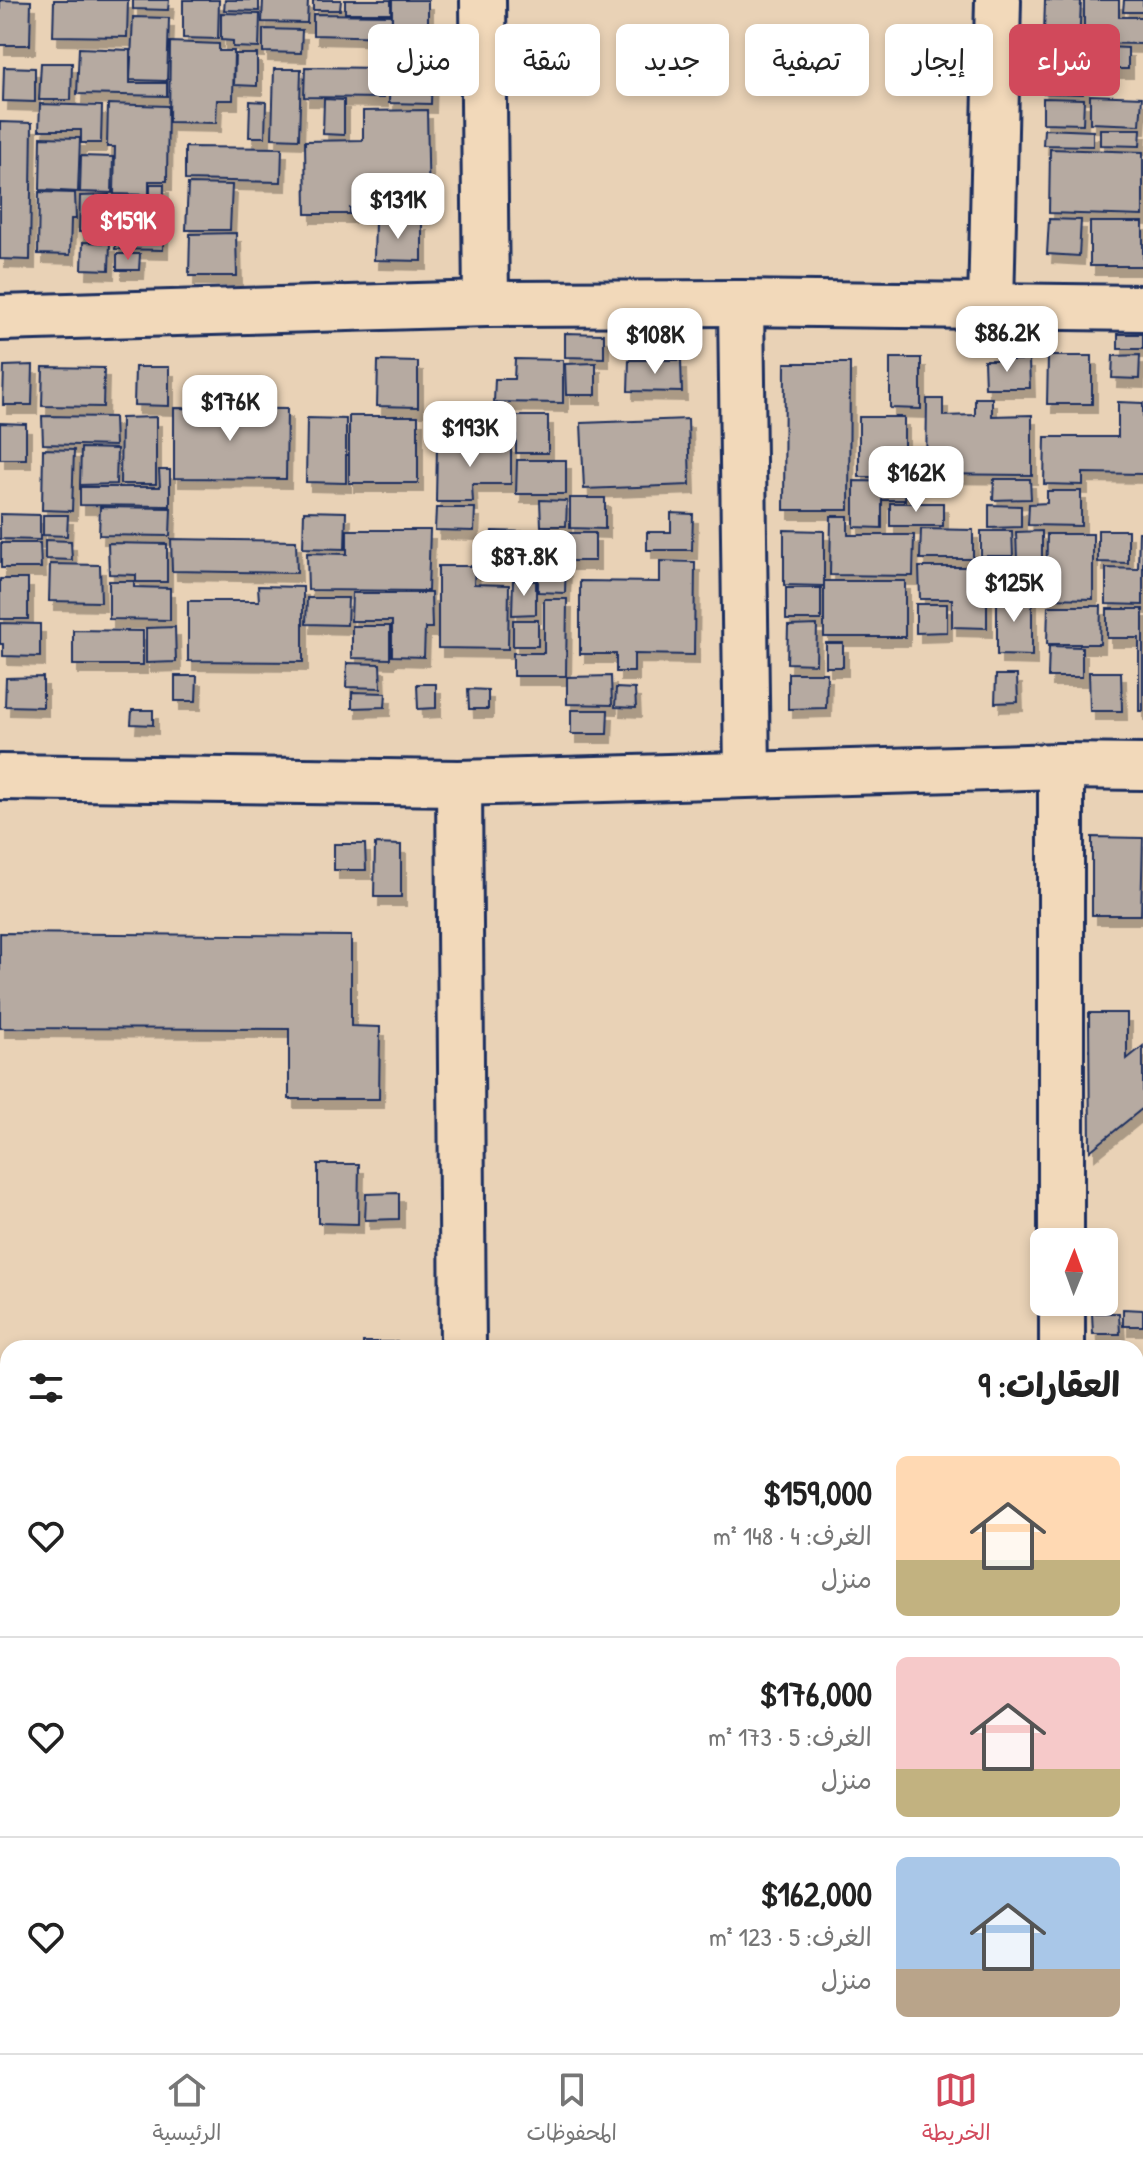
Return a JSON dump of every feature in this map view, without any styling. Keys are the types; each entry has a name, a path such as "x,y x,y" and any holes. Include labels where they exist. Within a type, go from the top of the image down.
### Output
{"street":[{"path":"483,0 486,304"},
{"path":"991,306 998,0"},
{"path":"741,303 747,774"},
{"path":"0,318 486,304 741,303 1143,308"},
{"path":"1061,766 1061,1228"},
{"path":"0,777 459,783 1061,766 1143,767"},
{"path":"459,783 463,1340"},
{"path":"1062,1316 1062,1340"}],"building":[{"path":"0,0 31,1 30,45 0,45"},
{"path":"54,0 128,0 127,37 53,36"},
{"path":"133,0 169,0 168,10 133,9"},
{"path":"183,0 219,0 218,39 183,38"},
{"path":"225,0 259,0 259,11 224,10"},
{"path":"263,0 308,0 307,23 262,22"},
{"path":"313,0 341,0 340,10 313,10"},
{"path":"345,0 391,0 391,13 345,13"},
{"path":"392,0 428,0 428,24 392,24"},
{"path":"1045,0 1081,1 1080,24 1044,24"},
{"path":"1084,0 1119,0 1119,17 1143,17 1143,44 1120,44 1120,24 1084,24"},
{"path":"1124,0 1143,0 1143,12 1123,12"},
{"path":"221,13 260,14 259,48 233,47 233,41 221,40"},
{"path":"313,14 392,15 392,24 368,24 368,36 313,35"},
{"path":"133,17 169,18 167,81 130,80"},
{"path":"263,29 302,30 301,53 263,52"},
{"path":"170,42 219,44 219,51 234,51 233,100 217,100 216,123 169,122"},
{"path":"79,48 130,50 130,83 167,83 167,96 77,94"},
{"path":"1120,48 1128,48 1128,69 1120,69"},
{"path":"235,54 257,54 257,86 234,85"},
{"path":"41,63 72,63 71,100 39,100"},
{"path":"4,67 35,68 35,102 3,101"},
{"path":"305,67 368,68 368,96 383,98 304,97"},
{"path":"274,69 301,69 299,139 272,138"},
{"path":"389,96 431,96 431,104 389,103"},
{"path":"1090,96 1142,97 1140,125 1090,123"},
{"path":"1043,98 1084,99 1083,124 1043,123"},
{"path":"324,99 344,100 344,135 323,134"},
{"path":"250,101 266,102 265,137 249,137"},
{"path":"40,104 102,106 101,143 81,143 81,130 39,130"},
{"path":"108,104 168,106 167,181 149,181 149,195 114,194 115,147 107,147"},
{"path":"427,110 429,208 350,208 350,214 306,214 305,141 363,140 363,111"},
{"path":"0,122 32,123 30,260 0,259"},
{"path":"1044,129 1093,131 1093,146 1043,145"},
{"path":"1100,129 1141,129 1140,146 1100,145"},
{"path":"41,137 80,138 78,192 40,190"},
{"path":"185,147 282,148 281,182 185,180"},
{"path":"1050,149 1143,152 1143,216 1049,213"},
{"path":"81,156 113,157 112,193 80,192"},
{"path":"150,184 164,184 163,250 115,249 117,198 150,199"},
{"path":"188,184 232,185 230,230 186,230"},
{"path":"39,192 75,193 76,219 71,219 70,255 38,254"},
{"path":"109,195 109,232 79,232 80,196"},
{"path":"1049,219 1081,220 1079,256 1047,254"},
{"path":"375,221 422,222 422,261 374,260"},
{"path":"1090,222 1143,222 1143,266 1090,266"},
{"path":"236,233 237,276 189,276 190,234"},
{"path":"83,242 110,243 109,270 82,269"},
{"path":"117,254 140,254 139,270 117,270"},
{"path":"565,333 604,334 604,358 565,357"},
{"path":"1118,334 1143,334 1143,349 1118,349"},
{"path":"1140,355 1139,379 1112,378 1113,356"},
{"path":"1048,356 1092,356 1092,404 1047,404"},
{"path":"890,358 921,358 921,409 890,408"},
{"path":"515,359 563,360 563,403 494,402 495,379 514,379"},
{"path":"629,360 681,360 682,392 628,391"},
{"path":"984,360 1029,360 1030,388 985,388"},
{"path":"378,361 418,362 418,407 377,406"},
{"path":"596,363 596,395 566,395 565,364"},
{"path":"785,363 850,363 849,510 784,510"},
{"path":"33,365 32,405 3,405 4,366"},
{"path":"43,367 104,368 103,407 42,406"},
{"path":"135,367 169,367 169,406 134,405"},
{"path":"975,398 992,398 992,416 1032,415 1032,475 926,474 927,399 943,399 943,416 975,415"},
{"path":"1118,402 1143,403 1143,474 1083,473 1083,485 1044,484 1045,437 1118,437"},
{"path":"174,408 287,409 286,479 174,478"},
{"path":"437,415 502,415 502,436 437,436"},
{"path":"42,416 114,417 115,446 43,444"},
{"path":"349,416 418,416 418,483 349,483"},
{"path":"516,416 548,416 548,453 516,453"},
{"path":"156,417 156,484 120,484 121,418"},
{"path":"859,417 904,417 904,477 859,477"},
{"path":"307,418 346,419 346,483 306,482"},
{"path":"688,419 690,485 584,489 581,423"},
{"path":"0,423 26,424 26,459 0,459"},
{"path":"437,444 511,444 511,484 472,484 473,502 436,502"},
{"path":"81,448 117,449 116,484 80,485"},
{"path":"43,449 74,450 72,511 42,510"},
{"path":"517,460 566,460 566,494 516,494"},
{"path":"159,470 170,470 170,506 80,505 80,487 160,487"},
{"path":"994,479 1030,479 1031,499 993,500"},
{"path":"854,481 906,482 905,500 882,500 882,528 854,527"},
{"path":"1047,491 1081,491 1081,526 1028,525 1029,504 1047,503"},
{"path":"570,498 605,498 605,529 570,528"},
{"path":"540,500 567,501 566,526 541,526"},
{"path":"890,503 943,503 943,526 890,526"},
{"path":"989,505 1021,506 1021,527 989,528"},
{"path":"100,507 171,508 170,536 99,535"},
{"path":"436,508 475,508 474,531 435,530"},
{"path":"304,511 346,512 345,549 303,548"},
{"path":"671,513 693,514 692,550 647,550 647,532 671,532"},
{"path":"0,514 40,515 40,540 0,539"},
{"path":"43,515 68,515 67,536 43,535"},
{"path":"831,516 848,516 848,535 914,535 913,576 830,575"},
{"path":"921,529 973,530 973,559 920,559"},
{"path":"347,530 430,530 428,591 308,590 307,553 347,554"},
{"path":"784,530 824,531 824,586 784,585"},
{"path":"1098,530 1128,530 1128,563 1098,562"},
{"path":"492,531 530,532 529,566 492,565"},
{"path":"981,531 1012,531 1013,556 981,556"},
{"path":"1042,531 1042,559 1017,560 1016,532"},
{"path":"1139,532 1143,532 1143,605 1106,604 1106,568 1138,569"},
{"path":"538,533 595,533 595,561 566,561 565,593 538,592"},
{"path":"1047,534 1093,534 1093,599 1046,598"},
{"path":"171,539 296,541 297,573 172,571"},
{"path":"45,540 71,541 72,560 45,559"},
{"path":"1,543 40,543 41,568 1,568"},
{"path":"108,543 167,544 167,582 136,582 136,575 109,574"},
{"path":"997,559 1013,559 1013,564 1035,564 1035,584 996,583"},
{"path":"660,561 695,562 694,655 634,654 634,672 616,672 616,654 580,654 580,581 660,582"},
{"path":"50,564 100,565 101,602 49,601"},
{"path":"438,566 475,566 474,584 509,585 508,649 438,648"},
{"path":"919,567 987,567 987,628 952,627 952,599 920,599"},
{"path":"0,579 28,579 28,619 0,619"},
{"path":"513,580 536,581 536,614 512,615"},
{"path":"109,581 134,581 134,587 170,588 170,620 109,619"},
{"path":"824,581 905,581 905,637 824,637"},
{"path":"258,586 303,587 303,662 188,661 188,601 259,601"},
{"path":"786,588 821,588 821,620 786,620"},
{"path":"997,592 1032,593 1032,656 997,655"},
{"path":"352,593 431,593 432,628 425,628 424,657 392,656 392,621 351,621"},
{"path":"307,598 348,598 347,625 306,624"},
{"path":"544,599 567,599 566,676 513,676 513,653 544,653"},
{"path":"916,604 947,604 947,632 916,633"},
{"path":"1048,606 1101,606 1100,644 1047,644"},
{"path":"1107,609 1143,609 1143,711 1139,711 1139,638 1107,638"},
{"path":"513,620 538,620 538,646 513,646"},
{"path":"0,623 40,624 40,657 3,656"},
{"path":"817,625 816,664 787,663 788,626"},
{"path":"352,626 390,626 390,659 352,658"},
{"path":"175,627 176,662 146,663 146,628"},
{"path":"73,630 143,631 143,665 73,665"},
{"path":"826,643 843,643 843,667 826,667"},
{"path":"1049,646 1082,647 1082,677 1048,677"},
{"path":"347,663 380,664 381,688 346,687"},
{"path":"1089,672 1121,672 1122,711 1090,711"},
{"path":"788,673 827,673 826,708 788,709"},
{"path":"996,675 1017,675 1018,702 995,703"},
{"path":"175,676 197,676 196,701 175,701"},
{"path":"611,676 612,705 567,704 567,677"},
{"path":"43,677 43,707 5,706 6,678"},
{"path":"417,684 436,684 436,708 418,709"},
{"path":"616,688 635,689 636,708 615,707"},
{"path":"468,689 488,690 488,709 469,709"},
{"path":"352,692 386,693 385,707 352,708"},
{"path":"132,710 153,710 153,725 131,724"},
{"path":"571,710 608,710 607,734 571,734"},
{"path":"1092,837 1143,838 1141,915 1092,915"},
{"path":"334,844 365,844 366,870 334,870"},
{"path":"375,844 401,845 401,897 374,897"},
{"path":"0,933 351,936 351,1026 380,1027 379,1099 289,1099 289,1029 0,1028"},
{"path":"1089,1013 1127,1013 1127,1059 1143,1046 1143,1108 1090,1151"},
{"path":"318,1164 359,1164 358,1224 318,1223"},
{"path":"399,1193 399,1219 365,1220 366,1194"},
{"path":"1123,1309 1143,1310 1143,1326 1123,1326"},
{"path":"1119,1313 1120,1334 1093,1334 1092,1316 1118,1316"}]}
